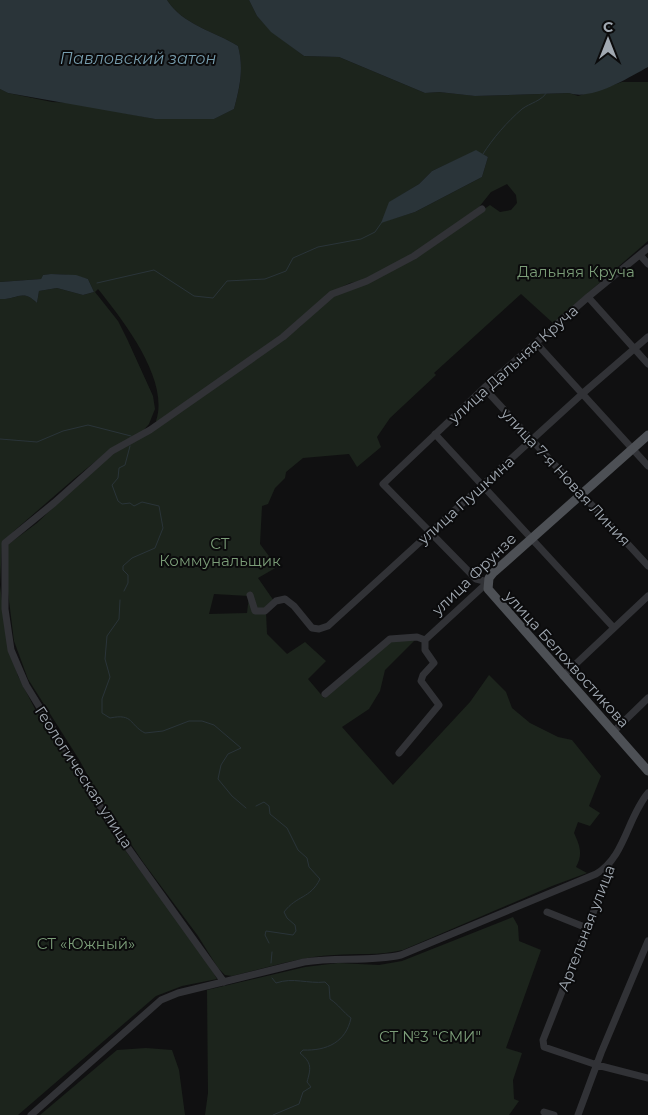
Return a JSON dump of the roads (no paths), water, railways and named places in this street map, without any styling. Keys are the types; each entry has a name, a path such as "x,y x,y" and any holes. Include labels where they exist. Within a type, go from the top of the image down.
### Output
{"main road":[{"name":"улица Фрунзе","path":"488,582 493,573 648,435"},
{"name":"улица Белохвостикова","path":"488,582 488,589 491,595 648,771"}],"street":[{"name":"Геологическая улица","path":"224,982 113,827 26,685 11,650 2,586 3,550 5,543 54,504 112,451 150,430 283,337 332,294 367,281 414,256 482,209"},
{"name":"улица Дальняя Круча","path":"383,484 484,388 537,344 588,297 648,248"},
{"path":"640,254 648,264"},
{"path":"588,297 648,364"},
{"name":"улица Пушкина","path":"250,595 255,611 262,612 278,599 285,598 312,628 319,629 328,626 533,441 582,394 648,337"},
{"path":"537,344 648,466"},
{"name":"улица 7-я Новая Линия","path":"484,388 648,566"},
{"path":"435,434 614,628"},
{"name":"улица Белохвостикова","path":"383,484 475,578 488,582"},
{"name":"улица Фрунзе","path":"425,640 488,582"},
{"path":"563,676 648,596"},
{"path":"325,694 390,639 417,637 425,640 425,650 434,663 423,675 421,681 439,705 399,753"},
{"path":"613,732 648,698"},
{"name":"Артельная улица","path":"597,1065 548,1050 544,1047 543,1040 606,880 609,863 617,854 636,809 648,793"},
{"path":"31,1115 161,1000 172,995 319,959 373,960 401,955 590,876 609,863"},
{"path":"547,912 587,928"},
{"path":"578,1115 648,941"},
{"path":"597,1065 648,1078"},
{"path":"544,1112 554,1115"}],"water":[{"name":"Павловский затон","path":"0,0 167,0 181,16 190,22 238,46 241,62 238,93 234,109 214,119 155,119 8,93 0,89"},
{"path":"249,0 648,0 648,67 609,87 588,94 475,96 439,92 425,93 339,57 304,56 271,32 257,16"},
{"path":"476,150 488,157 482,177 415,212 381,223 389,202 419,184 432,171"},
{"path":"43,275 76,275 88,279 94,292 83,295 57,288 39,291 37,303 23,295 0,299 0,282 41,279"}],"waterway":[{"path":"483,154 511,119 522,109 539,100 547,92"},
{"path":"97,283 154,270 194,296 213,298 227,281 265,279 286,271 293,258 318,247 361,239 375,232 382,222"},
{"path":"0,439 37,442 63,431 88,425 131,436"},
{"path":"124,591 128,583 128,575 123,570 123,566 132,558 155,548 163,528 159,506 142,502 134,506 130,503 122,504 118,501 112,485 118,478 119,468 125,465 130,446"},
{"path":"120,600 119,619 107,636 105,659 110,677 102,699 102,713 110,718 127,718 145,733 163,731 189,721 202,721 214,725 241,748 228,754 221,765 218,779 232,796 246,808"},
{"path":"256,806 264,802 269,806 270,814 287,828 298,850 307,858 309,867 320,879 308,894 294,902 284,912 287,918 295,925 296,931 293,935 266,931 265,935 269,943"},
{"path":"271,963 272,952"},
{"path":"272,978 276,983 282,981 325,982 329,986 330,999 351,1018 345,1033 340,1039 327,1047 303,1050 300,1053 310,1066 307,1082 311,1087 303,1092 299,1104 273,1115"}],"park label":[{"name":"Дальняя Круча","path":"576,271"},
{"name":"СТ Коммунальщик","path":"220,552"},
{"name":"СТ «Южный»","path":"86,943"},
{"name":"СТ №3 \"СМИ\"","path":"430,1036"}]}
